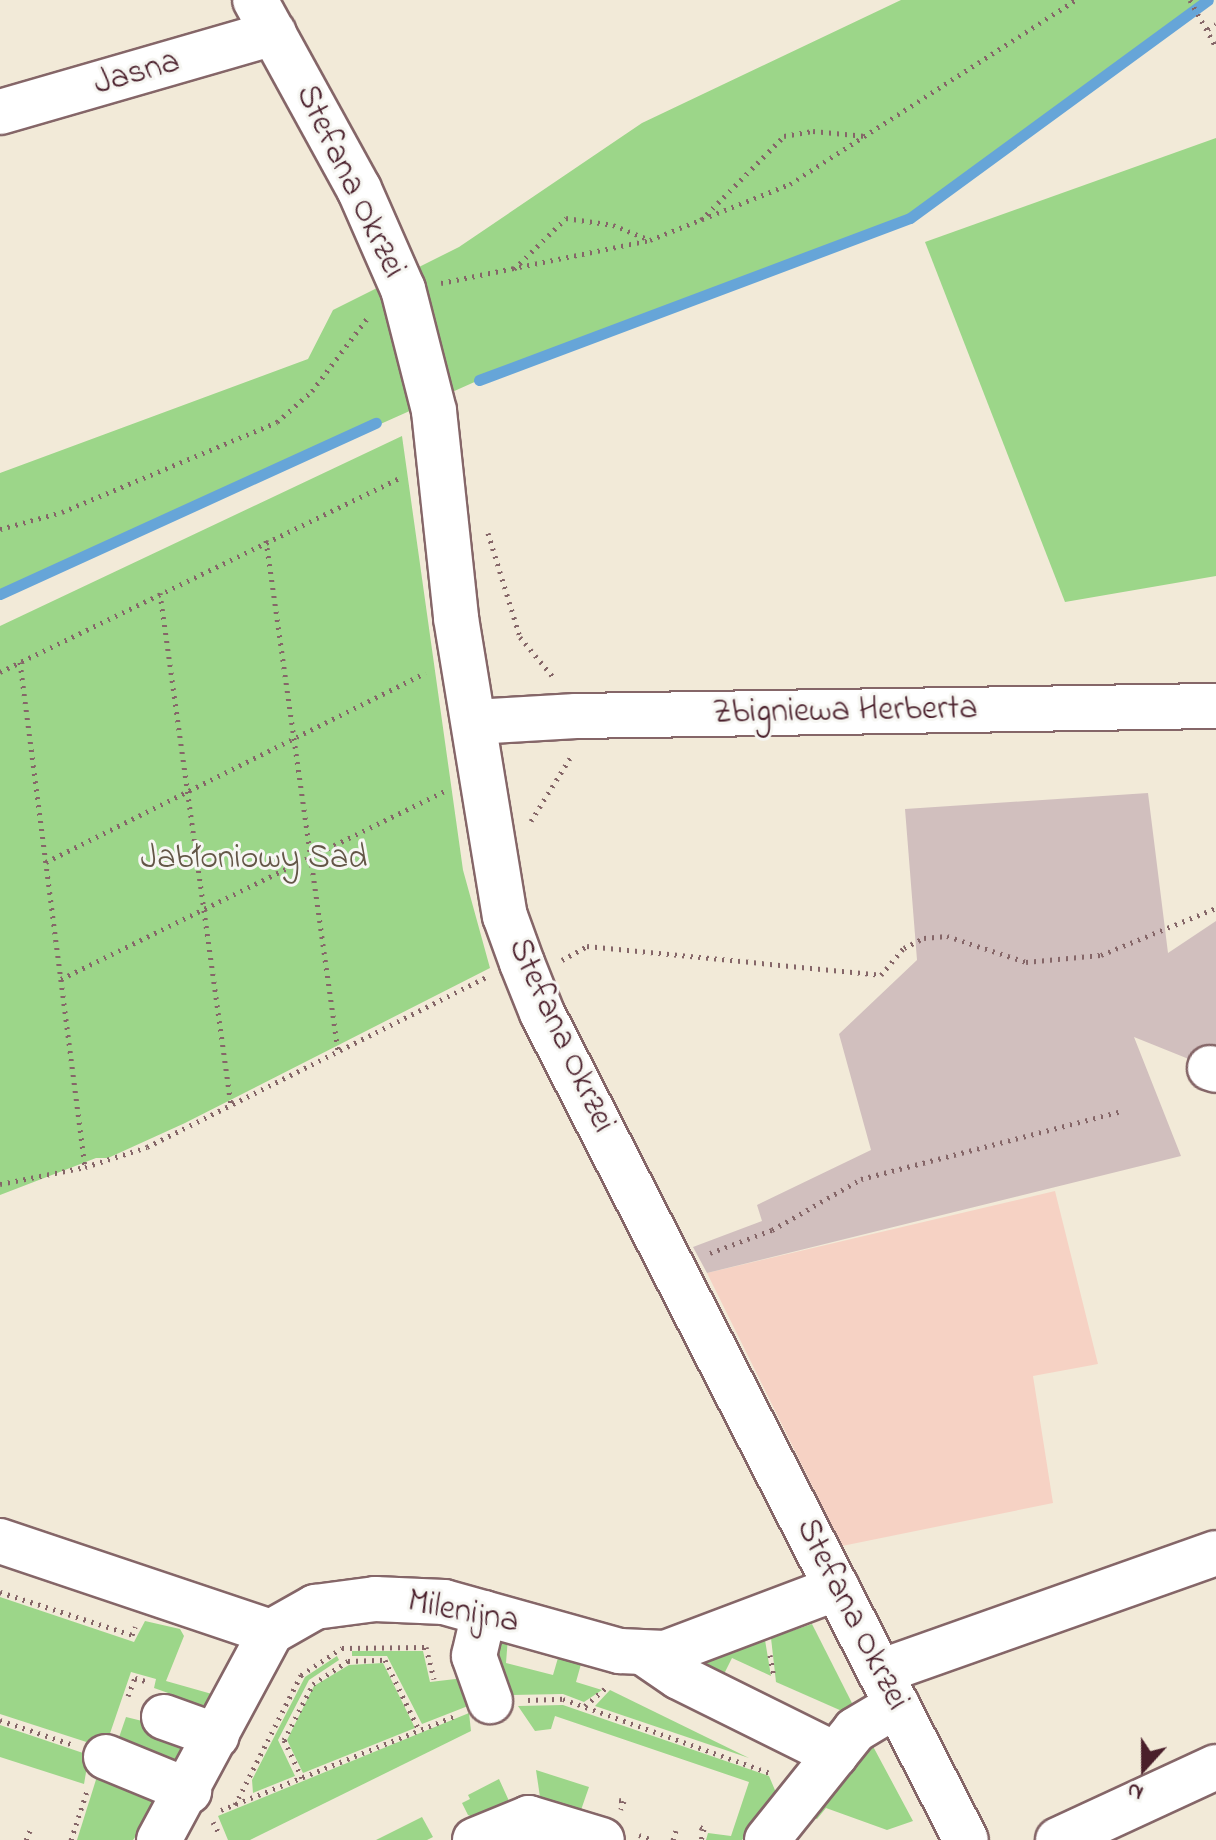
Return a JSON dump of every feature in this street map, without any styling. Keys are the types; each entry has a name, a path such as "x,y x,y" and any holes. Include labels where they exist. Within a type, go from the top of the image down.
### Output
{"street":[{"name":"Jasna","path":"0,112 264,16"},
{"name":"Stefana Okrzei","path":"264,16 359,189 403,289 434,411 456,618 505,916 522,963 542,1013 966,1840"},
{"name":"Zbigniewa Herberta","path":"474,722 576,716 1216,706"},
{"path":"0,1541 271,1632 225,1684 217,1736 199,1803 159,1840"},
{"path":"767,1840 888,1688 1216,1553"},
{"name":"Milenijna","path":"271,1632 315,1607 375,1599 444,1602 644,1653 686,1649 837,1588"},
{"path":"484,1613 474,1656 490,1701"},
{"path":"644,1653 679,1677 836,1755"},
{"path":"164,1717 217,1736"},
{"path":"103,1755 199,1803"},
{"path":"1058,1840 1216,1767"},
{"path":"475,1840 529,1818 602,1840"}],"path":[{"path":"0,529 62,512 277,422 312,391 375,309 403,289 513,270 650,240 790,184 1076,0"},
{"path":"1190,0 1216,47"},
{"path":"1208,29 1216,24"},
{"path":"698,223 784,136 813,131 867,136"},
{"path":"513,270 566,218 613,225 650,240"},
{"path":"0,672 409,473"},
{"path":"486,530 520,637 540,664 577,697 577,747 542,796 529,829"},
{"path":"266,540 338,1051"},
{"path":"160,593 231,1105"},
{"path":"20,662 85,1167"},
{"path":"46,862 437,667"},
{"path":"61,979 454,786"},
{"path":"559,962 587,946 881,975 904,948 924,938 947,936 1026,962 1086,956 1216,908"},
{"path":"0,1184 85,1167 147,1147 495,972"},
{"path":"674,1271 772,1230 861,1179 1122,1111"},
{"path":"342,1648 348,1661"},
{"path":"235,1805 301,1675 342,1648 430,1650"},
{"path":"302,1778 284,1740 313,1684 348,1661 385,1660 419,1730"},
{"path":"584,1707 598,1698"},
{"path":"199,1803 235,1805 490,1701 563,1699 764,1770 781,1784"},
{"path":"0,1720 103,1755 71,1840"},
{"path":"700,1827 704,1829 701,1840"},
{"path":"26,1840 31,1828"},
{"path":"673,1840 676,1830"}],"shaded area":[{"path":"1148,793 1168,953 1216,921 1216,1070 1134,1037 1181,1156 707,1273 693,1247 762,1221 757,1205 871,1150 839,1034 917,960 905,809"},
{"path":"1055,1191 1098,1364 1033,1376 1053,1503 842,1546 707,1273"}],"green space":[{"path":"901,0 1208,0 910,218 479,380 0,594 0,473 308,359 333,310 459,247 642,123"},
{"path":"1216,138 1216,576 1065,602 925,242"},
{"name":"Jabłoniowy Sad","path":"402,436 463,870 490,968 185,1123 108,1158 96,1158 0,1195 0,626"},
{"path":"0,1597 134,1642 145,1621 180,1629 184,1636 166,1681 219,1696 204,1726 165,1711 171,1694 154,1688 156,1679 131,1672 105,1748 0,1714"},
{"path":"812,1624 855,1709 851,1715 776,1682 771,1638"},
{"path":"498,1637 508,1637 506,1663 553,1675 560,1651 583,1657 576,1682 602,1690 584,1702 563,1694 512,1695 493,1669"},
{"path":"765,1640 771,1676 732,1658 721,1680 696,1665"},
{"path":"352,1651 423,1651 430,1682 464,1678 468,1706 422,1724 387,1656 352,1656"},
{"path":"337,1656 339,1660 309,1680 278,1740 295,1776 253,1793 252,1780 305,1677"},
{"path":"383,1663 415,1728 303,1773 287,1740 314,1686 349,1665"},
{"path":"610,1690 749,1758 595,1706"},
{"path":"563,1705 769,1776 777,1795 742,1840 706,1840 708,1833 731,1836 749,1782 555,1716 551,1729 535,1731 518,1706"},
{"path":"469,1713 471,1731 250,1840 228,1840 218,1816"},
{"path":"126,1717 199,1735 178,1775 115,1749"},
{"path":"0,1725 89,1755 84,1784 0,1757"},
{"path":"868,1737 913,1821 887,1830 826,1808 817,1819 802,1815"},
{"path":"100,1767 168,1793 133,1840 77,1840"},
{"path":"536,1770 589,1787 581,1810 540,1797"},
{"path":"499,1779 509,1801 475,1818 468,1815 462,1803 470,1799 468,1795"},
{"path":"422,1817 433,1837 427,1840 376,1840"}],"waterway":[{"path":"479,380 910,218 1208,0"},
{"path":"0,594 376,423"}]}
